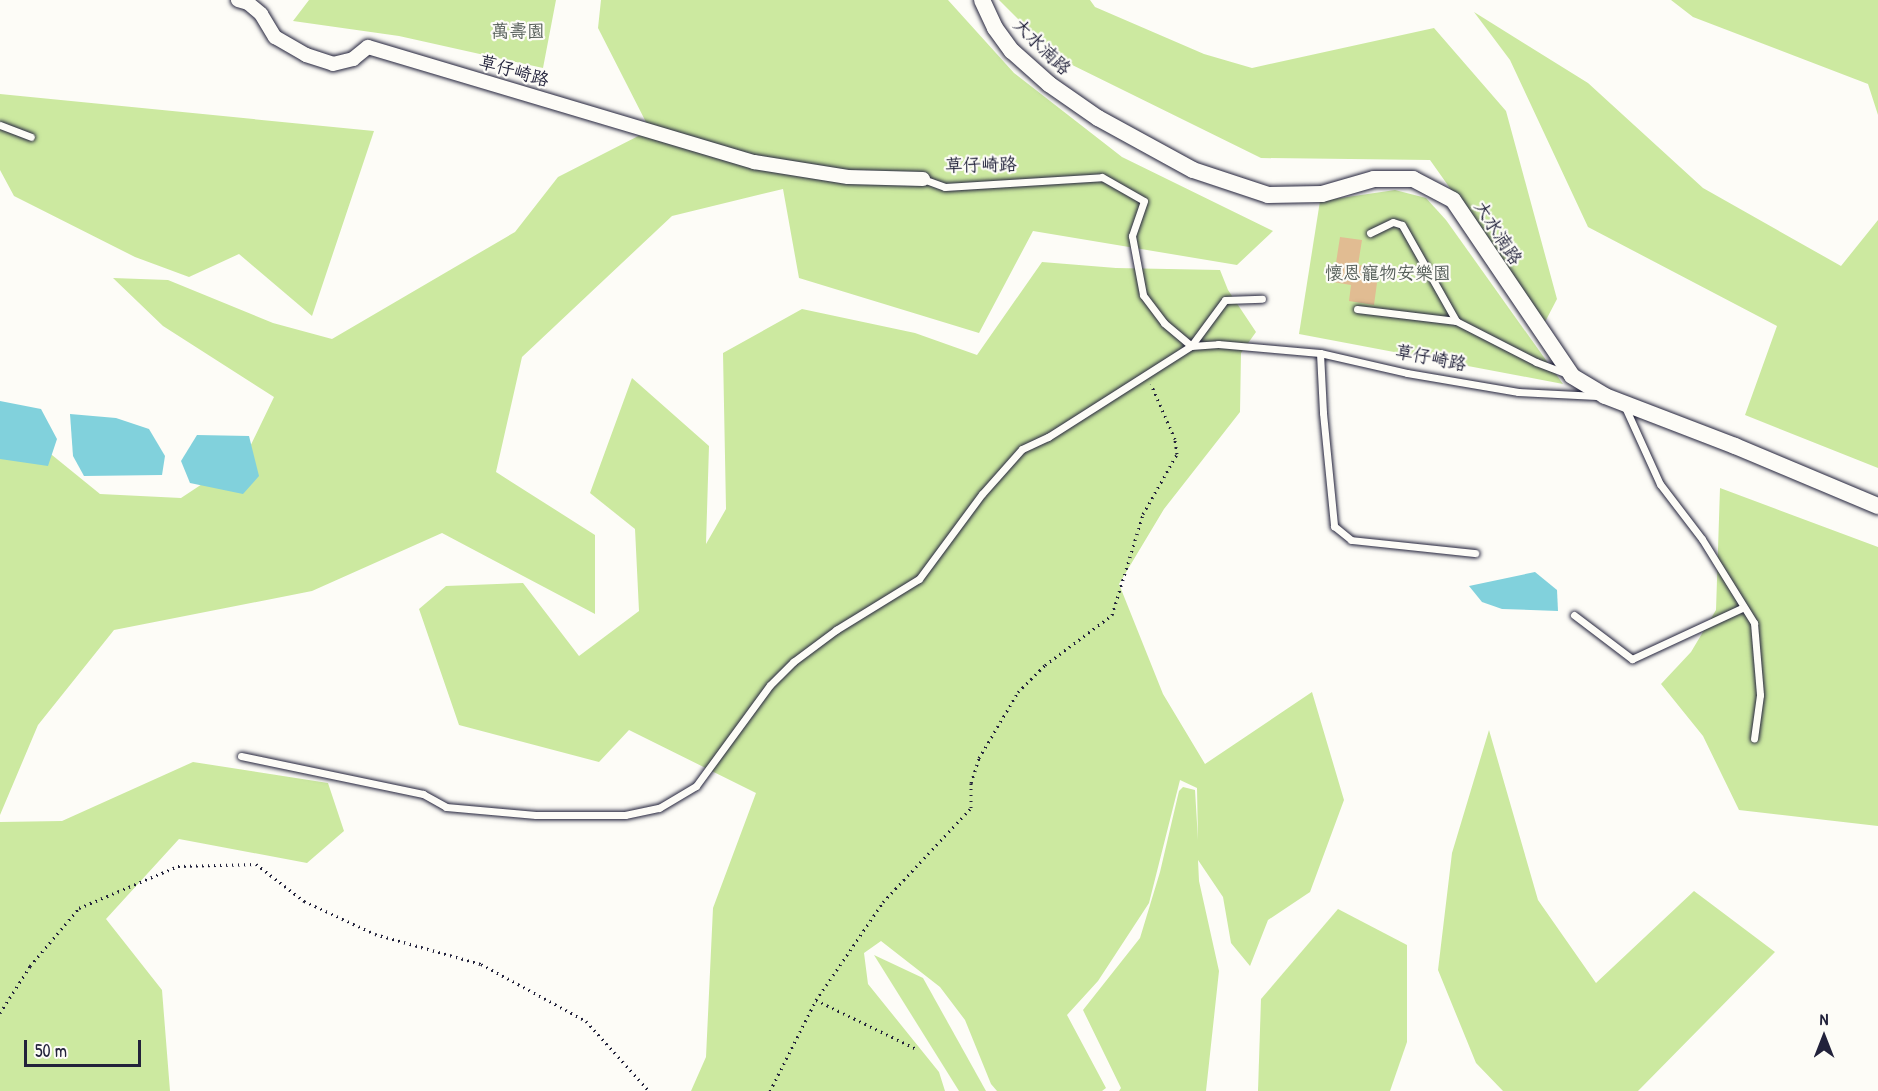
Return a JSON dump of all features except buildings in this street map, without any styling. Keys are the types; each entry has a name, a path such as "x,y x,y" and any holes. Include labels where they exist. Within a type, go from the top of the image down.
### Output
{"street":[{"name":"草仔崎路","path":"238,0 248,3 261,14 275,37 306,55 333,64 353,59 368,48 530,93 754,162 848,177 923,179"},
{"name":"大水湳路","path":"982,0 995,28 1012,51 1049,84 1098,118 1192,170 1268,195 1322,194 1374,179 1413,179 1453,200 1572,375 1605,396 1878,506"}],"lane":[{"path":"0,125 31,138"},
{"name":"草仔崎路","path":"923,179 945,187 1102,177 1144,201 1132,236 1143,295 1164,324 1191,346 1218,344 1320,353 1407,373 1518,392 1605,396"},
{"path":"1370,234 1393,222 1402,225 1456,321"},
{"path":"241,756 423,794 446,807 536,815 625,815 659,808 696,786 770,685 793,662 836,630 919,579 982,494 1022,449 1047,437 1191,346 1225,300 1262,299"},
{"path":"1357,309 1456,321 1536,362 1572,375"},
{"path":"1320,353 1323,413 1334,526 1351,540 1475,553"},
{"path":"1623,402 1660,484 1702,539 1754,623 1760,695 1754,739"},
{"path":"1574,615 1632,659 1744,607"}],"path":[{"path":"770,1091 816,1000 883,902 971,808 971,783 979,758 1018,692 1045,665 1112,615 1143,514 1177,454 1175,439 1147,374"},
{"path":"0,1013 30,966 79,908 178,866 256,864 304,901 375,934 481,964 586,1021 649,1091"},
{"path":"816,1000 915,1048"}],"green space":[{"name":"萬壽園","path":"309,0 556,0 543,68 399,36 293,21"},
{"path":"601,0 948,0 1014,73 1122,157 1273,231 1237,265 1033,231 979,333 799,278 783,189 672,216 522,357 496,472 595,535 595,614 442,533 312,591 114,630 38,725 0,815 0,442 52,455 100,494 181,498 246,455 274,397 163,326 113,278 168,280 273,323 332,339 515,232 558,177 650,130 598,28"},
{"path":"999,0 1090,0 1095,7 1204,54 1252,68 1434,28 1506,111 1557,299 1545,322 1430,160 1261,158 1056,57"},
{"path":"1671,0 1878,0 1878,115 1868,84 1693,17"},
{"path":"1474,12 1588,83 1703,188 1841,266 1878,220 1878,468 1745,415 1777,326 1588,227 1510,60"},
{"path":"0,94 374,131 312,316 239,254 189,277 135,257 14,196 0,170"},
{"name":"懷恩寵物安樂園","path":"1395,190 1426,198 1446,220 1563,384 1299,334 1320,201"},
{"path":"1042,262 1116,268 1220,270 1228,290 1256,332 1241,353 1240,412 1164,509 1119,584 1163,694 1205,764 1312,692 1344,800 1310,892 1268,920 1250,966 1231,943 1223,897 1198,860 1199,881 1219,971 1206,1091 1119,1091 1121,1088 1083,1010 1140,938 1160,872 1179,791 1183,787 1195,790 1198,840 1197,788 1180,780 1149,903 1098,981 1067,1015 1106,1088 1102,1091 997,1091 991,1084 965,1020 940,987 881,941 864,953 868,984 939,1072 945,1091 691,1091 706,1057 713,908 756,793 629,730 599,762 459,725 419,609 446,586 523,583 579,656 639,611 635,529 590,493 632,378 709,446 706,544 726,509 723,353 802,309 915,333 977,355"},
{"path":"1720,488 1878,547 1878,826 1739,810 1703,736 1661,684 1691,652 1716,610"},
{"path":"1489,730 1538,900 1596,983 1694,891 1775,952 1638,1091 1503,1091 1476,1063 1438,970 1452,853"},
{"path":"193,762 328,783 344,831 307,863 179,839 106,919 162,990 170,1091 0,1091 0,822 62,821"},
{"path":"1338,909 1407,945 1407,1042 1390,1091 1258,1091 1261,999"},
{"path":"874,955 923,978 986,1091 959,1091"}],"water":[{"path":"0,401 41,409 57,439 48,466 0,459"},
{"path":"70,414 116,418 149,429 165,456 162,475 84,476 73,456"},
{"path":"197,435 249,436 259,476 243,494 190,483 181,461"},
{"path":"1535,572 1557,590 1558,611 1502,609 1482,602 1469,586"}]}
